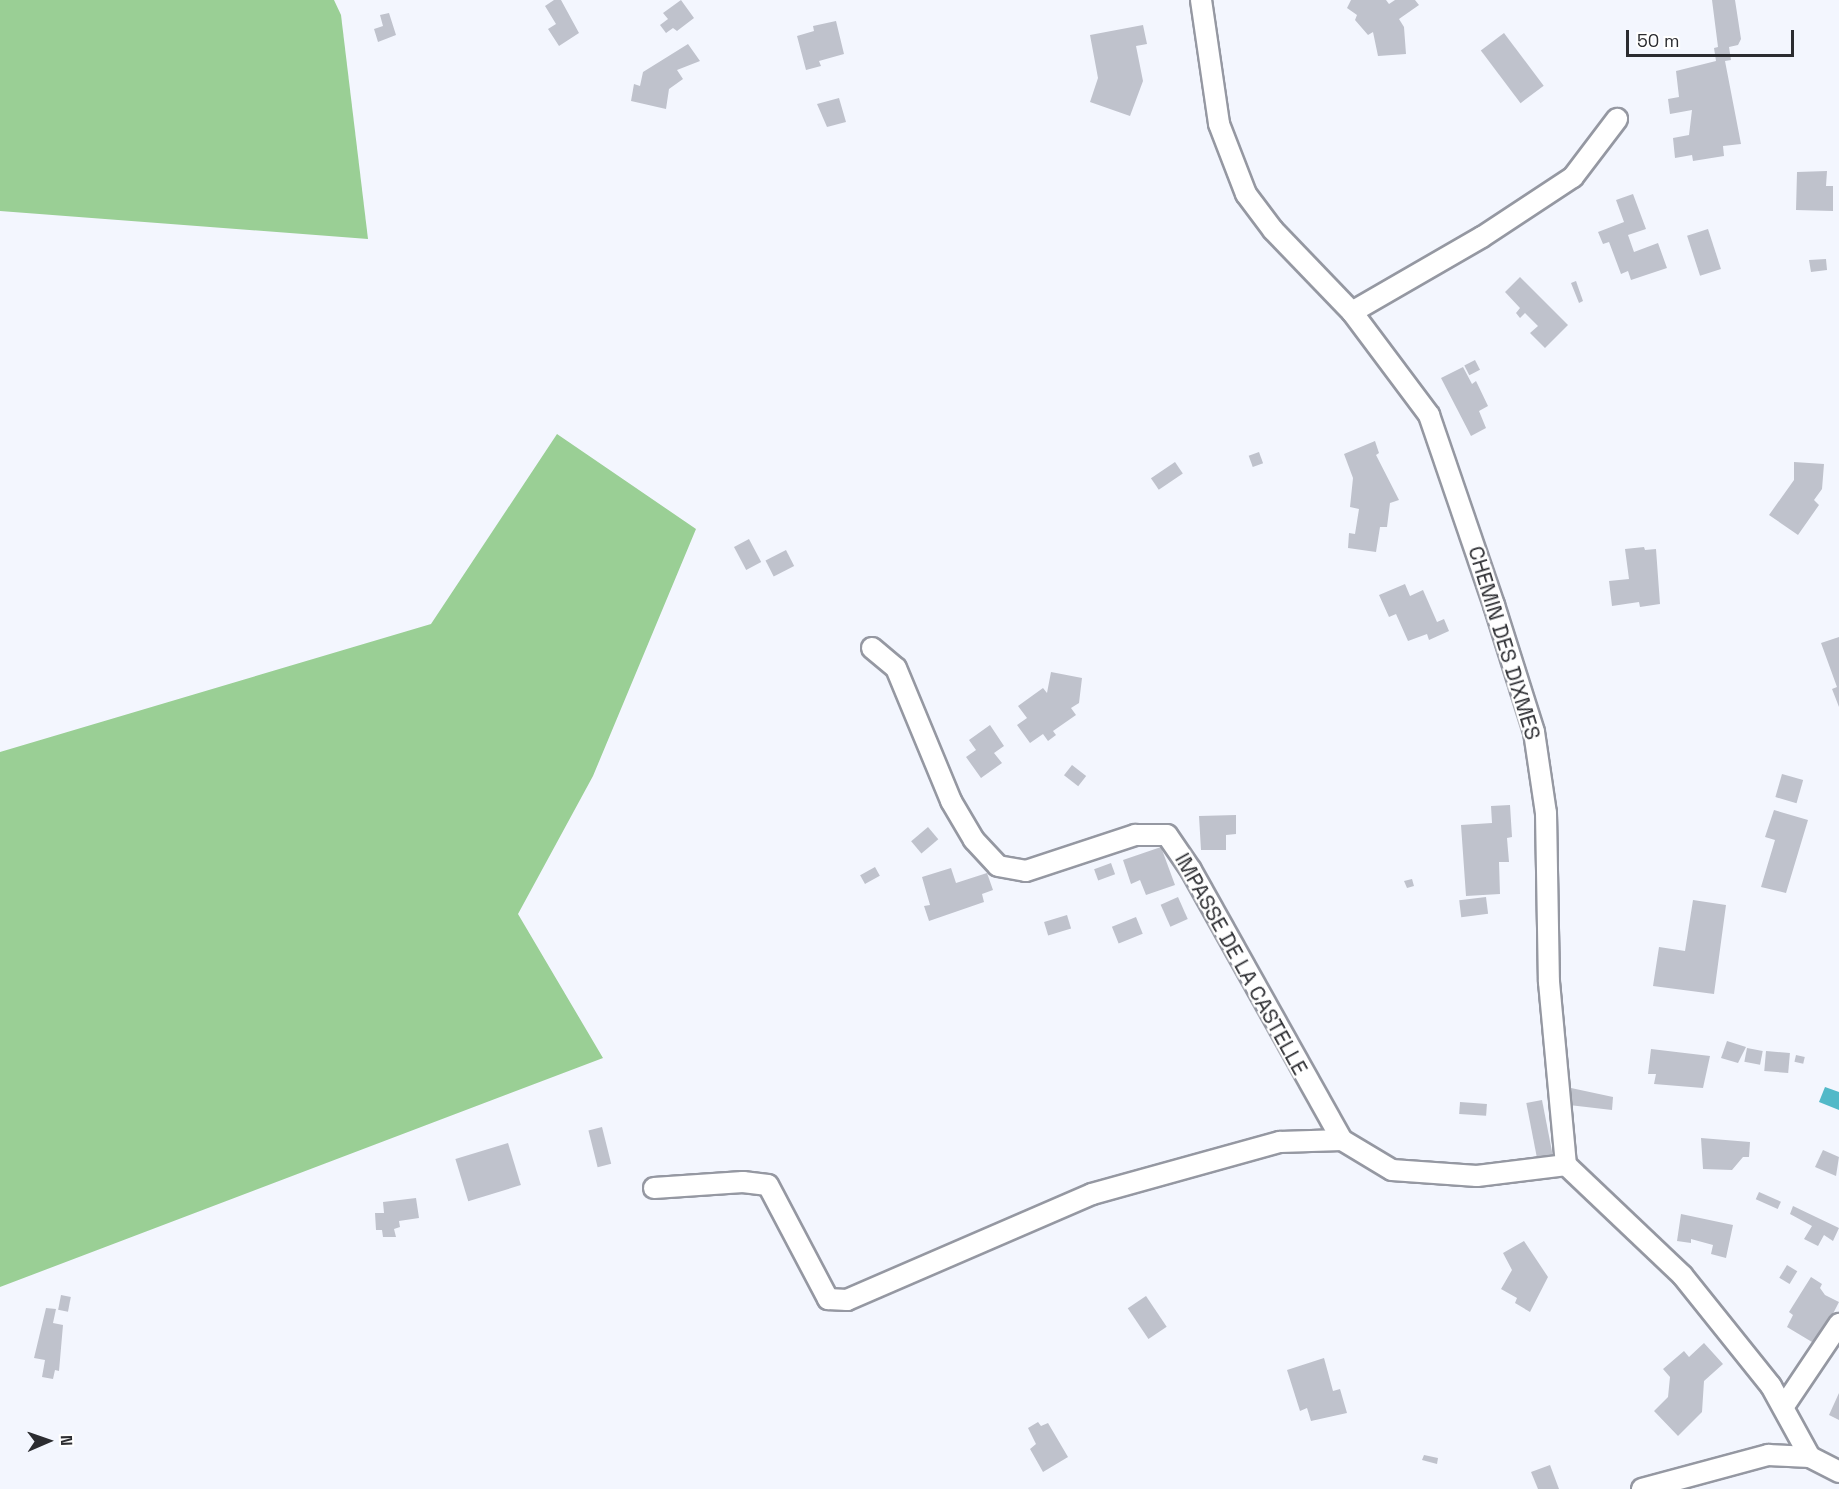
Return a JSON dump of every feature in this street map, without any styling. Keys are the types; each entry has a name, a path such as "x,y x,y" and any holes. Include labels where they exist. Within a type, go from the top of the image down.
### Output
{"street":[{"name":"CHEMIN DES DIXMES","path":"1201,0 1219,124 1246,194 1273,230 1352,312 1429,415 1534,732 1546,813 1549,982 1566,1165"},
{"path":"1352,312 1482,237 1573,177 1617,119"},
{"name":"IMPASSE DE LA CASTELLE","path":"872,648 896,668 951,801 974,840 998,866 1026,871 1135,835 1167,835 1191,870 1342,1140 1392,1170 1477,1176 1566,1165"},
{"path":"654,1188 743,1182 768,1185 828,1299 847,1300 1092,1194 1280,1142 1342,1140"},
{"path":"1566,1165 1682,1275 1743,1347 1784,1406 1810,1457"},
{"path":"1784,1406 1839,1324"},
{"path":"1642,1489 1768,1455 1810,1457 1839,1472"}],"green space":[{"path":"0,0 334,0 341,15 368,239 0,211"},
{"path":"557,434 696,529 593,776 518,914 603,1058 0,1287 0,752 431,624"}],"water":[{"path":"1825,1087 1839,1092 1839,1110 1819,1102"}],"building":[{"path":"554,0 561,0 579,33 559,46 548,29 556,24 545,6"},
{"path":"681,0 694,18 677,31 673,28 666,33 660,25 668,19 663,13"},
{"path":"1351,0 1386,0 1389,4 1395,0 1415,0 1419,5 1399,19 1404,27 1406,54 1378,56 1373,32 1368,35 1355,20 1357,15 1347,8"},
{"path":"1712,0 1735,0 1741,39 1738,45 1729,47 1731,60 1725,61 1741,144 1723,146 1724,156 1693,161 1692,155 1675,158 1673,138 1689,135 1692,110 1670,114 1668,99 1679,97 1676,71 1716,61 1714,48 1718,47"},
{"path":"389,13 396,35 378,42 374,29 383,26 380,15"},
{"path":"836,21 844,54 819,61 821,66 806,70 797,36 814,31 813,26"},
{"path":"1143,25 1147,44 1136,46 1143,81 1130,116 1090,102 1098,78 1090,35"},
{"path":"1504,33 1544,86 1521,103 1481,50"},
{"path":"688,44 700,61 677,70 683,79 669,89 666,109 631,101 634,84 640,86 643,72"},
{"path":"839,98 846,122 827,127 817,104"},
{"path":"1827,171 1826,186 1833,186 1833,211 1796,210 1797,172"},
{"path":"1633,194 1646,229 1628,235 1634,252 1658,243 1667,268 1631,280 1628,271 1621,274 1609,242 1603,244 1598,232 1624,222 1616,200"},
{"path":"1708,229 1721,269 1700,276 1687,236"},
{"path":"1826,259 1827,270 1811,272 1809,260"},
{"path":"1520,277 1568,325 1545,348 1530,333 1538,326 1525,313 1520,318 1516,313 1520,308 1505,292"},
{"path":"1576,281 1583,301 1579,303 1571,283"},
{"path":"1475,360 1480,370 1469,375 1464,365"},
{"path":"1463,367 1472,384 1476,381 1488,406 1479,411 1486,428 1471,436 1441,378"},
{"path":"1375,441 1379,453 1376,455 1399,500 1390,503 1387,527 1380,527 1376,552 1348,548 1349,533 1355,534 1359,509 1350,507 1353,478 1344,454"},
{"path":"1259,452 1263,463 1253,467 1249,456"},
{"path":"1175,462 1183,474 1159,490 1151,478"},
{"path":"1794,462 1824,464 1822,489 1814,500 1819,505 1798,535 1769,515 1794,480"},
{"path":"749,539 761,562 746,570 734,547"},
{"path":"1644,547 1645,550 1656,549 1660,604 1640,607 1639,602 1612,606 1609,581 1629,579 1625,549"},
{"path":"786,550 794,566 774,576 766,560"},
{"path":"1405,584 1410,596 1423,590 1437,622 1444,619 1449,631 1429,640 1427,634 1408,641 1396,614 1389,617 1379,595"},
{"path":"1839,637 1839,707 1832,689 1837,687 1821,643"},
{"path":"1051,672 1082,678 1079,703 1071,708 1076,715 1053,731 1056,735 1048,741 1043,734 1030,743 1017,725 1027,718 1018,706 1043,688 1047,693"},
{"path":"990,725 1004,746 994,753 1002,763 981,778 966,757 976,750 969,740"},
{"path":"1072,765 1086,776 1078,786 1064,775"},
{"path":"1782,774 1803,780 1797,803 1775,797"},
{"path":"1510,805 1512,837 1507,838 1509,862 1499,862 1500,894 1466,896 1461,825 1492,823 1491,806"},
{"path":"1774,810 1808,820 1786,893 1761,887 1775,840 1765,837"},
{"path":"1236,815 1236,834 1226,835 1226,850 1201,850 1199,816"},
{"path":"928,827 938,839 921,853 911,841"},
{"path":"1161,847 1175,885 1146,895 1140,880 1131,884 1123,860"},
{"path":"1111,863 1115,874 1098,880 1094,869"},
{"path":"875,867 880,876 865,884 860,875"},
{"path":"951,868 956,883 987,873 993,890 982,894 984,902 929,921 924,906 930,905 922,877"},
{"path":"1412,879 1414,886 1407,888 1404,881"},
{"path":"1178,897 1188,919 1170,927 1161,905"},
{"path":"1486,897 1488,914 1461,917 1459,900"},
{"path":"1693,900 1726,905 1714,994 1653,986 1659,947 1685,951"},
{"path":"1067,915 1071,928 1048,935 1044,922"},
{"path":"1136,917 1143,934 1119,943 1112,927"},
{"path":"1727,1041 1746,1047 1738,1063 1721,1058"},
{"path":"1747,1048 1763,1051 1760,1065 1744,1062"},
{"path":"1651,1049 1710,1056 1703,1088 1654,1084 1656,1074 1648,1074"},
{"path":"1766,1051 1790,1053 1788,1073 1764,1071"},
{"path":"1796,1055 1805,1057 1803,1064 1794,1062"},
{"path":"1571,1088 1613,1097 1612,1110 1569,1105"},
{"path":"1542,1100 1553,1157 1537,1160 1526,1103"},
{"path":"1460,1102 1487,1104 1486,1116 1459,1114"},
{"path":"602,1127 611,1164 598,1167 588,1130"},
{"path":"1701,1138 1750,1142 1749,1157 1743,1157 1732,1170 1703,1169"},
{"path":"508,1143 521,1185 468,1201 455,1159"},
{"path":"1823,1150 1839,1157 1836,1176 1815,1167"},
{"path":"1759,1192 1781,1202 1778,1209 1756,1199"},
{"path":"416,1198 419,1218 399,1221 400,1227 394,1229 396,1237 383,1237 382,1230 376,1230 375,1213 384,1213 383,1202"},
{"path":"1793,1206 1839,1228 1833,1241 1824,1235 1818,1246 1804,1239 1812,1226 1790,1214"},
{"path":"1681,1214 1733,1225 1726,1258 1711,1254 1713,1245 1691,1239 1691,1243 1677,1241"},
{"path":"1524,1241 1548,1277 1530,1312 1515,1303 1517,1298 1501,1289 1512,1270 1503,1253"},
{"path":"1787,1265 1797,1271 1790,1284 1779,1278"},
{"path":"1811,1277 1822,1284 1820,1288 1825,1295 1839,1302 1817,1345 1787,1327 1793,1315 1789,1312"},
{"path":"61,1295 71,1297 68,1312 58,1310"},
{"path":"1146,1296 1167,1327 1148,1339 1128,1308"},
{"path":"46,1308 56,1309 53,1323 63,1325 59,1371 55,1370 53,1379 42,1377 45,1360 34,1358"},
{"path":"1704,1343 1723,1364 1704,1381 1702,1412 1678,1436 1654,1411 1668,1397 1670,1377 1663,1369 1684,1351 1689,1357"},
{"path":"1324,1358 1333,1391 1340,1389 1347,1413 1311,1421 1307,1408 1300,1411 1287,1370"},
{"path":"1839,1393 1839,1420 1829,1415"},
{"path":"1038,1422 1041,1426 1048,1423 1068,1457 1043,1472 1030,1449 1036,1444 1028,1428"},
{"path":"1424,1455 1438,1458 1437,1464 1422,1460"},
{"path":"1550,1465 1559,1489 1538,1489 1531,1472"}]}
